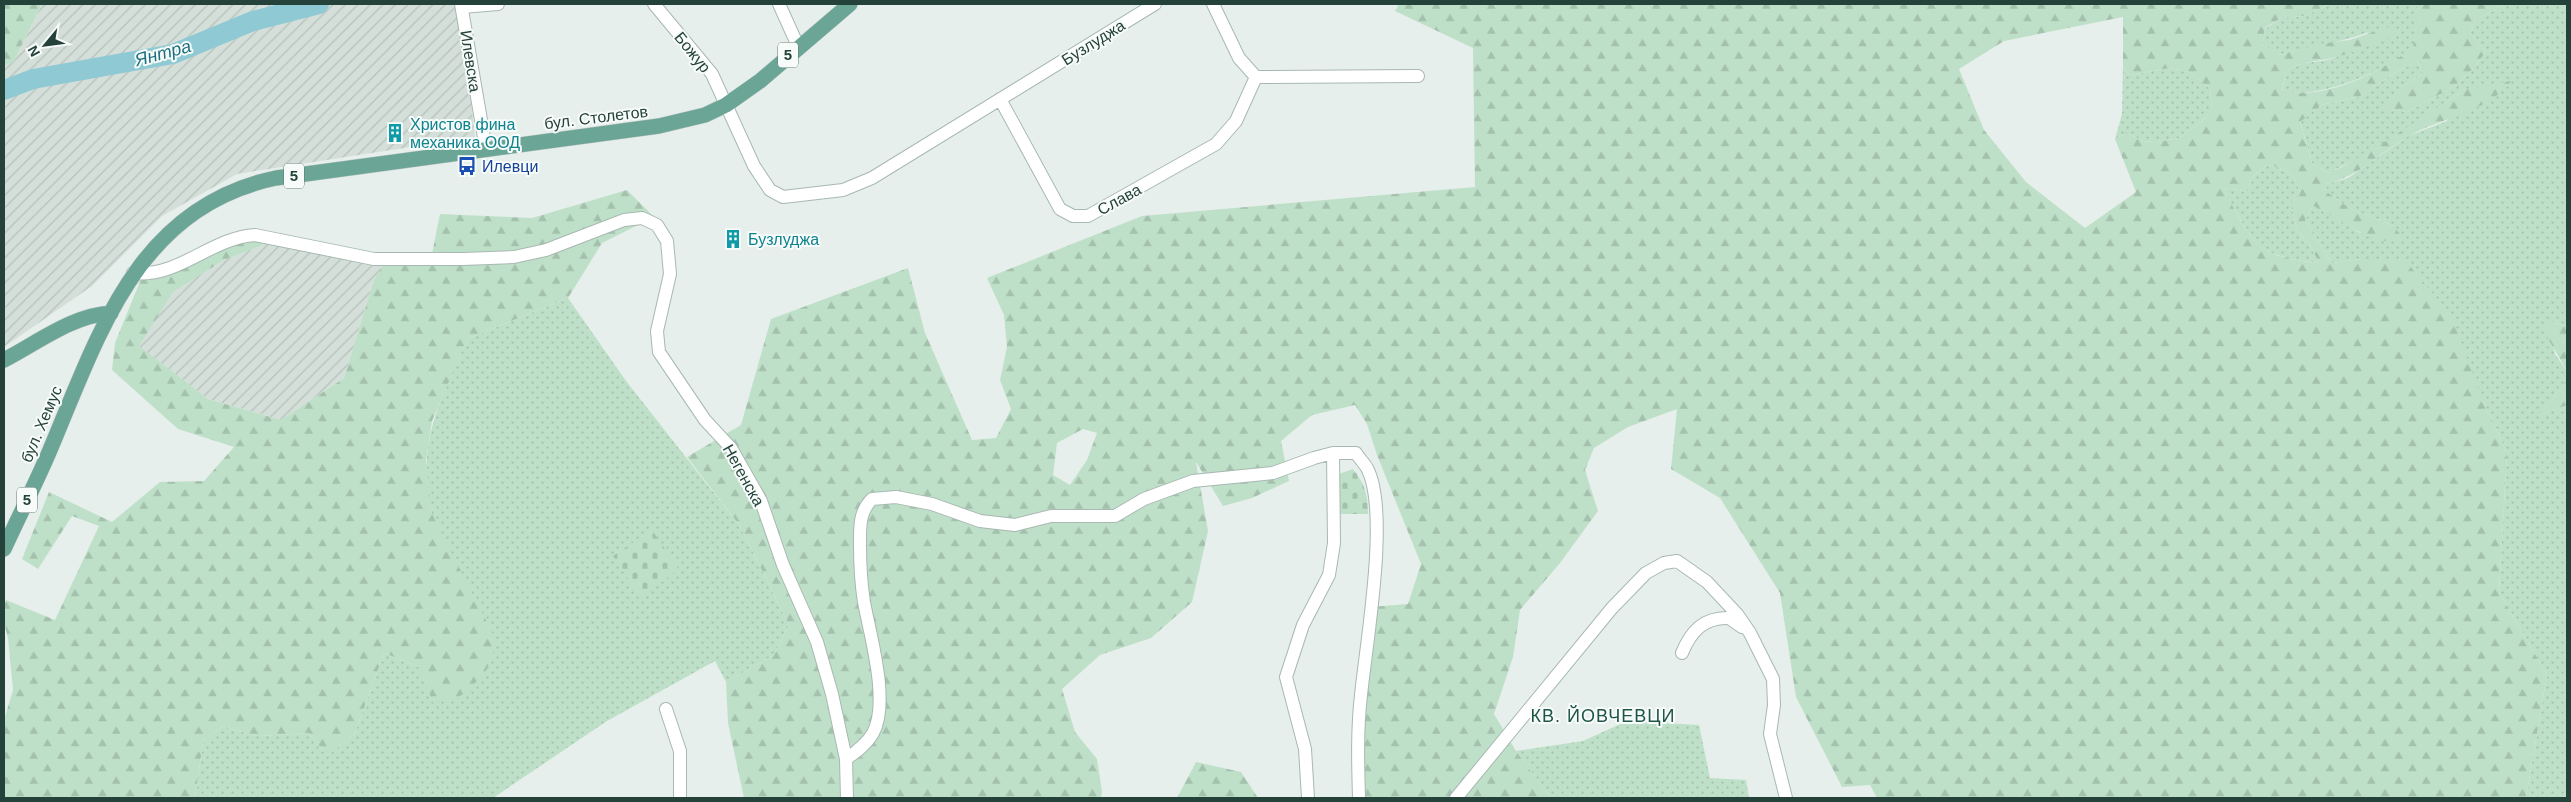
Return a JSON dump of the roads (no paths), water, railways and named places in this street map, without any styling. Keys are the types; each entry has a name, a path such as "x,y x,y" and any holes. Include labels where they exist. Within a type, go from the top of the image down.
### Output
{"main road":[{"name":"бул. Столетов","path":"134,274 166,234 200,207 254,183 659,126 705,115 726,105 760,81 798,46 850,4"},
{"name":"5","path":"110,313 134,274"},
{"path":"4,360 73,323 95,314 110,313"},
{"name":"бул. Хемус","path":"4,549 110,313"}],"street":[{"path":"462,5 498,4"},
{"name":"Божур","path":"654,4 712,74 726,105"},
{"path":"779,4 798,46"},
{"name":"Бузлуджа","path":"726,105 754,166 770,190 783,197 843,190 872,178 1155,4"},
{"path":"1213,4 1239,58 1256,77 1418,76"},
{"name":"Илевска","path":"462,5 486,149"},
{"name":"Слава","path":"1000,99 1060,209 1073,216 1088,216 1216,144 1236,121 1256,77"},
{"name":"Негенска","path":"134,274 150,275 161,273 214,246 243,236 255,235 374,259 470,258 529,254 569,243 624,220 642,218 650,221 662,232 670,256 670,274 657,331 660,352 695,406 731,448 760,501 783,565 817,642 832,694 846,759 847,798"},
{"path":"1308,798 1305,749 1286,677 1303,625 1330,575 1334,543 1334,453"},
{"path":"846,759 862,747 874,732 879,715 879,677 864,599 860,556 860,527 864,507 872,499 896,497 932,504 980,521 1015,525 1051,516 1115,516 1144,500 1193,480 1273,473 1334,453 1356,453 1368,469 1375,497 1376,558 1360,697 1357,749 1359,798"},
{"path":"1456,798 1612,608 1646,573 1658,566 1676,561 1707,582 1737,614 1750,633 1773,679 1774,705 1770,734 1786,798"},
{"path":"1682,653 1689,636 1708,621 1729,618 1750,633"},
{"path":"666,709 680,751 680,798"}],"waterway":[{"name":"Янтра","path":"4,90 33,79 173,54 253,21 319,4"}],"place":[{"name":"Христов фина механика ООД","path":"395,133"},
{"name":"Илевци","path":"467,166"},
{"name":"Бузлуджа","path":"733,239"}],"district":[{"name":"КВ. ЙОВЧЕВЦИ","path":"1603,716"}]}
